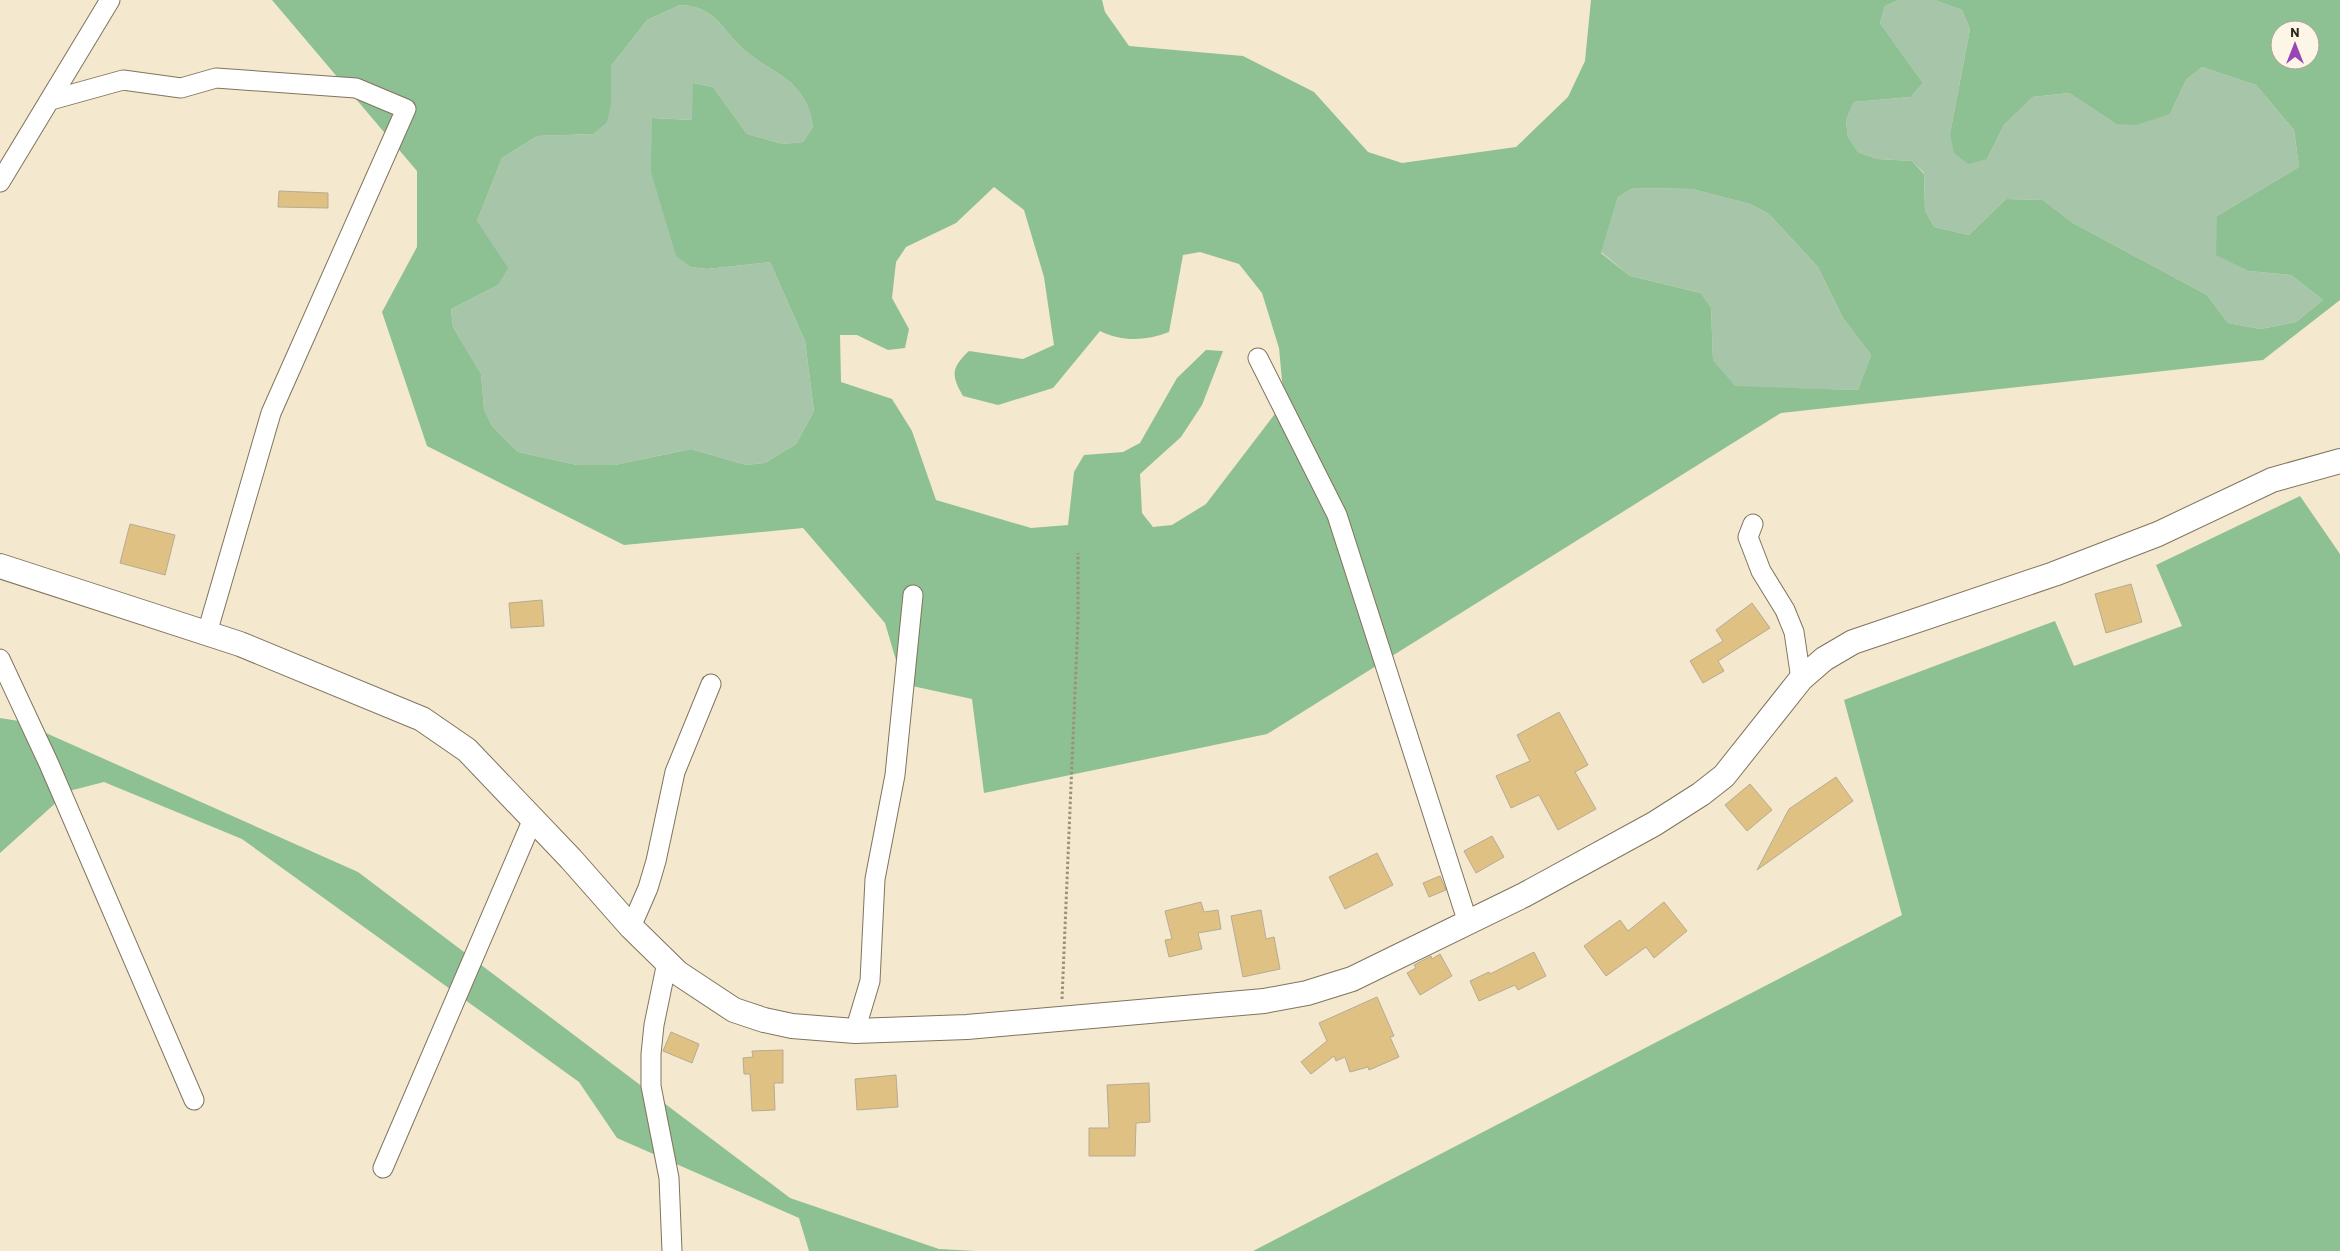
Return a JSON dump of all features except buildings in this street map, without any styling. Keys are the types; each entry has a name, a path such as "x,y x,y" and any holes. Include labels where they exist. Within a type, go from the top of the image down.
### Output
{"street":[{"path":"1,179 51,100 110,0"},
{"path":"51,100 123,80 181,88 216,78 356,88 406,109 271,414 207,633"},
{"path":"1258,358 1337,515 1468,923"},
{"path":"0,566 240,644 422,719 467,750 571,859 631,928 667,962 693,984 734,1010 764,1020 792,1026 855,1031 967,1027 1204,1008 1264,1001 1307,993 1352,979 1468,923 1594,858 1702,794 1724,776 1801,679 1824,659 1853,642 2054,574 2158,534 2272,480 2340,461"},
{"path":"1753,524 1748,537 1761,571 1785,610 1794,632 1801,679"},
{"path":"855,1031 870,981 875,879 895,775 913,595"},
{"path":"0,660 48,764 194,1100"},
{"path":"631,928 648,888 656,861 675,772 711,684"},
{"path":"383,1168 534,819"},
{"path":"667,962 654,1025 651,1054 651,1086 669,1178 672,1251"}],"path":[{"path":"1061,1020 1078,620 1078,553"}],"green space":[{"path":"272,0 1102,0 1105,12 1129,46 1243,56 1314,92 1368,152 1402,163 1516,147 1568,97 1585,61 1591,0 1899,0 1885,6 1880,23 1923,83 1911,97 1854,102 1846,120 1848,138 1858,152 1877,159 1912,161 1924,174 1925,210 1934,227 1969,235 2006,199 2043,200 2073,223 2207,295 2228,323 2261,329 2296,322 2323,300 2291,275 2249,271 2216,255 2217,216 2299,167 2294,130 2256,85 2202,67 2186,80 2170,114 2136,125 2116,124 2069,93 2032,97 2004,125 1987,159 1968,164 1954,153 1950,134 1970,29 1962,10 1935,0 2340,0 2340,300 2263,360 1781,413 1267,734 984,793 972,699 903,684 885,623 803,528 624,545 427,446 382,312 417,247 417,171","holes":["680,5 702,9 716,19 741,47 796,87 809,110 813,127 803,142 783,144 747,134 713,87 693,83 692,120 652,118 651,172 676,256 691,267 707,269 770,262 805,341 814,411 796,444 765,463 746,465 691,449 615,465 577,465 518,452 492,426 484,409 481,374 453,327 451,309 498,285 508,268 477,221 502,158 537,136 593,134 607,122 611,104 611,66 647,20","994,187 1024,210 1044,277 1054,345 1023,359 969,351 959,362 955,372 956,382 963,396 998,405 1053,388 1100,331 1125,339 1143,339 1169,332 1183,255 1200,252 1239,264 1262,293 1279,348 1284,402 1206,504 1172,525 1153,527 1142,513 1140,474 1181,437 1202,405 1223,351 1206,350 1177,378 1140,443 1123,452 1084,455 1074,472 1068,525 1031,528 936,500 912,431 892,399 841,382 840,335 857,335 888,350 905,348 909,329 892,298 896,262 906,247 956,223","1633,188 1692,189 1750,204 1769,214 1818,267 1843,318 1871,355 1858,390 1735,386 1713,360 1711,308 1701,293 1630,276 1601,253 1618,197"]},
{"path":"1899,0 1935,0 1962,10 1970,29 1950,134 1987,159 2004,125 2031,97 2069,93 2116,124 2170,114 2186,80 2202,67 2256,85 2294,130 2299,167 2217,216 2249,271 2291,275 2323,300 2296,322 2261,329 2228,323 2207,295 2073,223 2043,200 2006,199 1969,235 1934,227 1925,210 1924,173 1912,161 1877,159 1858,152 1848,139 1846,120 1854,102 1911,97 1923,83 1880,23 1885,6"},
{"path":"680,5 702,9 716,19 741,47 796,87 809,110 813,127 803,142 783,144 747,134 713,87 693,83 693,120 652,118 691,267 707,269 770,262 805,341 814,411 796,444 765,463 746,465 691,449 615,465 577,465 518,452 492,426 484,409 481,374 453,327 451,309 498,285 477,221 502,158 537,136 593,134 611,104 611,66 647,20"},
{"path":"1633,188 1692,189 1750,204 1769,214 1818,267 1843,318 1871,355 1858,390 1735,387 1713,360 1711,308 1701,293 1630,276 1601,252 1618,197"},
{"path":"2300,496 2340,554 2340,1251 1253,1251 1902,915 1844,700 2055,621 2074,666 2182,626 2156,565"},
{"path":"0,718 19,721 358,872 790,1198 939,1249 976,1251 809,1251 799,1218 617,1138 579,1082 242,839 104,782 69,791 0,853"}]}
